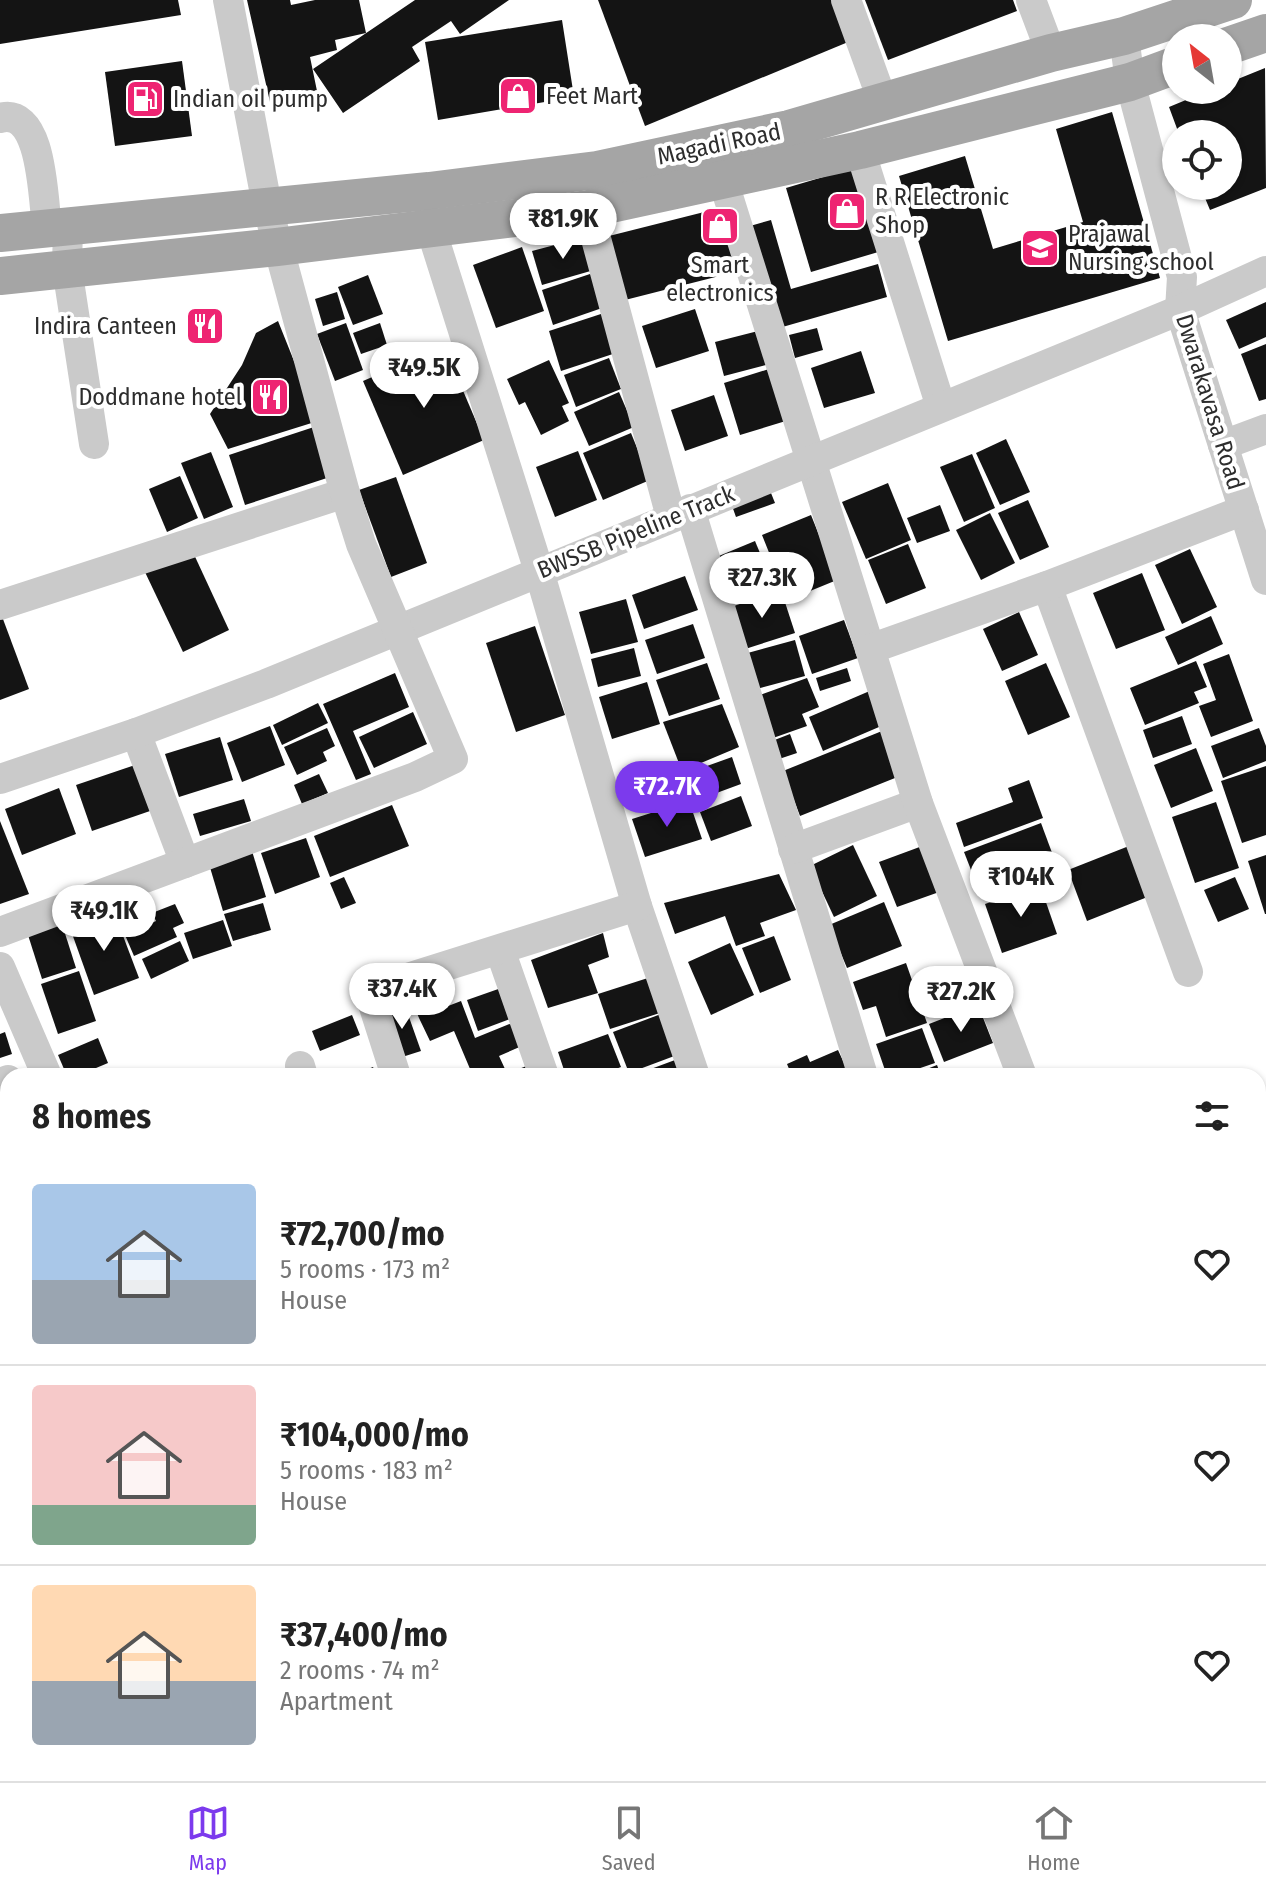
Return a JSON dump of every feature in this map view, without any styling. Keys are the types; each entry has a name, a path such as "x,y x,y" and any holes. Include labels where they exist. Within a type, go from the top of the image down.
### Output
{"main road":[{"name":"Magadi Road","path":"0,233 429,191 597,170 789,129 1051,53 1124,36 1161,11 1233,0"},
{"path":"1242,41 1266,33"},
{"name":"Magadi Road","path":"0,276 277,247 588,209 860,150 1130,82 1162,70"}],"street":[{"path":"0,932 415,777 453,759 361,544 345,493 267,205 228,0"},
{"path":"846,0 883,102"},
{"path":"1031,0 1051,53"},
{"name":"Dwarakavasa Road","path":"1124,36 1130,82 1182,277 1180,310 1266,580"},
{"path":"0,118 18,118 26,124 34,139 67,268 94,444"},
{"path":"860,150 941,407"},
{"path":"723,180 918,803 1019,1068"},
{"path":"588,209 680,513 793,849 861,1068"},
{"path":"431,229 539,571 637,906 692,1068"},
{"name":"BWSSB Pipeline Track","path":"0,779 136,733 266,684 1180,310 1266,271"},
{"path":"1223,445 1266,429"},
{"path":"0,605 345,493"},
{"path":"870,649 1047,586 1244,510"},
{"path":"1047,586 1188,972"},
{"path":"136,733 185,863"},
{"path":"793,849 918,803"},
{"path":"393,1068 373,1004 373,994 382,986 637,906"},
{"path":"500,950 541,1068"},
{"path":"0,967 35,1068"}],"building":[{"path":"0,0 178,0 181,15 0,44"},
{"path":"247,0 290,0 291,5 315,0 359,0 366,33 335,40 337,50 310,57 317,91 270,102"},
{"path":"415,0 509,0 460,34 451,21 412,47 420,61 343,113 313,69"},
{"path":"598,0 836,0 853,40 645,126"},
{"path":"865,0 1013,0 1017,11 888,60"},
{"path":"562,20 574,97 438,120 425,42"},
{"path":"182,61 192,136 115,146 105,72"},
{"path":"1265,68 1266,188 1242,197 1242,120 1174,120 1169,107 1176,104 1242,104 1242,77"},
{"path":"1112,112 1160,278 948,341 899,176 965,156 993,249 1083,222 1056,129"},
{"path":"860,166 885,250 811,272 786,188"},
{"path":"1206,200 1235,200 1210,210"},
{"path":"728,206 743,270 625,300 609,236"},
{"path":"771,220 791,289 878,264 887,297 772,330 743,228"},
{"path":"585,237 594,270 542,285 532,251"},
{"path":"522,247 544,311 496,328 473,265"},
{"path":"593,273 605,307 553,325 542,290"},
{"path":"368,275 383,314 353,325 338,287"},
{"path":"337,292 345,319 323,326 315,299"},
{"path":"1266,302 1266,337 1239,349 1226,320"},
{"path":"695,309 709,351 656,368 642,326"},
{"path":"607,312 619,352 561,371 549,331"},
{"path":"278,321 318,421 228,449 210,414 242,365 256,333"},
{"path":"346,323 363,370 335,381 317,334"},
{"path":"380,323 387,345 361,354 353,333"},
{"path":"817,328 823,350 795,358 789,335"},
{"path":"762,330 770,364 724,376 715,342"},
{"path":"1266,344 1266,399 1259,401 1241,354"},
{"path":"444,346 484,440 403,475 363,381"},
{"path":"861,351 875,393 824,408 811,368"},
{"path":"609,358 621,389 576,407 564,375"},
{"path":"549,360 569,403 562,406 569,421 541,435 525,402 519,405 507,379"},
{"path":"772,368 789,420 740,435 724,383"},
{"path":"619,392 634,427 589,446 574,412"},
{"path":"714,395 728,436 685,451 671,410"},
{"path":"317,426 333,476 245,505 229,455"},
{"path":"631,433 650,480 603,500 583,453"},
{"path":"1006,439 1030,492 1000,505 976,453"},
{"path":"578,451 597,500 555,517 536,467"},
{"path":"211,452 233,507 204,519 181,463"},
{"path":"972,454 995,508 964,522 940,467"},
{"path":"180,476 198,518 167,532 149,489"},
{"path":"396,477 427,563 391,577 359,490"},
{"path":"888,483 911,540 866,559 842,502"},
{"path":"769,488 775,503 736,517 731,503"},
{"path":"1028,500 1049,547 1020,560 998,513"},
{"path":"940,505 950,531 917,543 907,518"},
{"path":"990,513 1015,563 981,580 956,530"},
{"path":"811,515 837,580 788,600 762,535"},
{"path":"755,541 774,587 733,604 714,558"},
{"path":"908,544 926,588 886,604 868,560"},
{"path":"191,548 229,630 183,652 144,570"},
{"path":"1190,549 1217,607 1182,624 1155,565"},
{"path":"1142,573 1165,630 1116,649 1093,593"},
{"path":"685,576 698,610 644,629 632,595"},
{"path":"781,590 795,633 742,650 728,608"},
{"path":"626,599 638,642 591,654 579,612"},
{"path":"0,611 29,689 0,700"},
{"path":"1019,612 1038,655 1002,671 983,629"},
{"path":"1211,616 1223,644 1178,665 1165,637"},
{"path":"844,620 858,658 812,674 799,636"},
{"path":"693,624 705,658 657,674 645,640"},
{"path":"535,626 565,715 516,732 486,643"},
{"path":"795,640 805,676 753,690 744,654"},
{"path":"634,648 641,676 598,687 591,659"},
{"path":"1229,654 1253,721 1211,737 1199,706 1216,700 1203,664"},
{"path":"1196,661 1207,687 1194,692 1199,703 1145,725 1130,688"},
{"path":"707,663 720,699 669,716 656,680"},
{"path":"1046,663 1070,717 1028,735 1005,681"},
{"path":"847,668 851,681 820,691 816,678"},
{"path":"395,673 409,707 353,731 371,774 356,780 323,704"},
{"path":"807,678 819,707 802,714 807,726 773,738 757,696"},
{"path":"647,682 660,724 612,739 599,697"},
{"path":"872,690 886,724 823,751 809,717"},
{"path":"318,703 328,723 282,745 273,725"},
{"path":"722,704 739,747 682,771 663,722"},
{"path":"413,712 427,744 374,768 359,737"},
{"path":"1182,716 1192,744 1153,758 1143,730"},
{"path":"270,726 285,765 242,782 227,743"},
{"path":"327,728 335,746 323,752 327,761 297,775 284,747"},
{"path":"1259,728 1266,746 1266,761 1223,778 1211,746"},
{"path":"882,731 900,776 800,816 783,771"},
{"path":"790,734 797,753 779,759 772,741"},
{"path":"220,737 233,780 179,797 165,754"},
{"path":"1196,748 1213,791 1171,808 1154,765"},
{"path":"732,757 741,784 692,802 682,775"},
{"path":"135,765 150,811 92,831 76,785"},
{"path":"1266,766 1266,835 1242,843 1221,781"},
{"path":"319,774 328,793 302,804 294,785"},
{"path":"1029,780 1043,818 964,847 956,823 1013,802 1008,788"},
{"path":"59,788 76,834 22,855 5,809"},
{"path":"741,796 752,826 711,841 700,812"},
{"path":"244,799 251,821 200,836 193,814"},
{"path":"689,801 702,839 645,857 632,819"},
{"path":"1216,802 1239,868 1195,883 1172,817"},
{"path":"392,805 409,846 330,877 314,836"},
{"path":"0,821 29,894 0,904"},
{"path":"1041,823 1058,869 982,898 964,852"},
{"path":"306,838 320,877 275,894 261,853"},
{"path":"1134,844 1155,894 1087,921 1068,870"},
{"path":"853,845 877,896 834,917 810,866"},
{"path":"925,845 942,891 897,907 879,862"},
{"path":"252,851 266,897 223,911 209,864"},
{"path":"1266,855 1266,914 1265,914 1248,861"},
{"path":"779,874 796,910 760,923 765,936 736,946 725,916 675,934 664,903"},
{"path":"344,877 356,903 341,909 330,883"},
{"path":"1235,877 1249,909 1218,922 1204,890"},
{"path":"1040,885 1057,934 1002,953 985,904"},
{"path":"884,902 902,946 847,968 829,925"},
{"path":"263,903 271,930 233,941 224,914"},
{"path":"175,904 184,923 173,928 177,937 134,956 125,935 156,921 152,913"},
{"path":"114,912 139,978 94,995 70,928"},
{"path":"223,920 232,946 193,959 184,933"},
{"path":"62,924 76,968 42,979 28,935"},
{"path":"603,933 609,957 588,965 598,993 548,1008 531,960"},
{"path":"774,936 791,980 760,993 742,948"},
{"path":"180,941 189,961 151,979 142,959"},
{"path":"730,943 754,995 711,1015 688,962"},
{"path":"906,963 927,1023 886,1037 876,1006 863,1010 853,982"},
{"path":"79,971 96,1021 58,1034 41,984"},
{"path":"651,977 663,1012 610,1029 598,994"},
{"path":"433,985 443,1008 461,1001 475,1038 522,1019 531,1042 499,1056 505,1068 470,1068 454,1031 430,1041 409,994"},
{"path":"504,987 515,1017 478,1031 467,1000"},
{"path":"404,1003 421,1051 399,1058 383,1012"},
{"path":"978,1005 993,1043 944,1062 929,1024"},
{"path":"661,1014 677,1055 642,1068 627,1068 613,1032"},
{"path":"352,1015 360,1035 320,1051 312,1031"},
{"path":"922,1028 935,1063 920,1068 884,1068 876,1044"},
{"path":"5,1032 12,1054 0,1058 0,1034"},
{"path":"608,1034 621,1067 563,1068 558,1052"},
{"path":"98,1038 108,1063 96,1068 64,1068 58,1055"},
{"path":"838,1050 846,1068 789,1068 787,1064 807,1055 810,1062"},
{"path":"675,1060 678,1068 654,1068"}],"place":[{"name":"Feet Mart","path":"518,96"},
{"name":"Indian oil pump","path":"145,99"},
{"name":"R R Electronic Shop","path":"847,211"},
{"name":"Smart electronics","path":"720,226"},
{"name":"Prajawal Nursing school","path":"1040,248"},
{"name":"Indira Canteen","path":"205,326"},
{"name":"Doddmane hotel","path":"270,397"}]}
